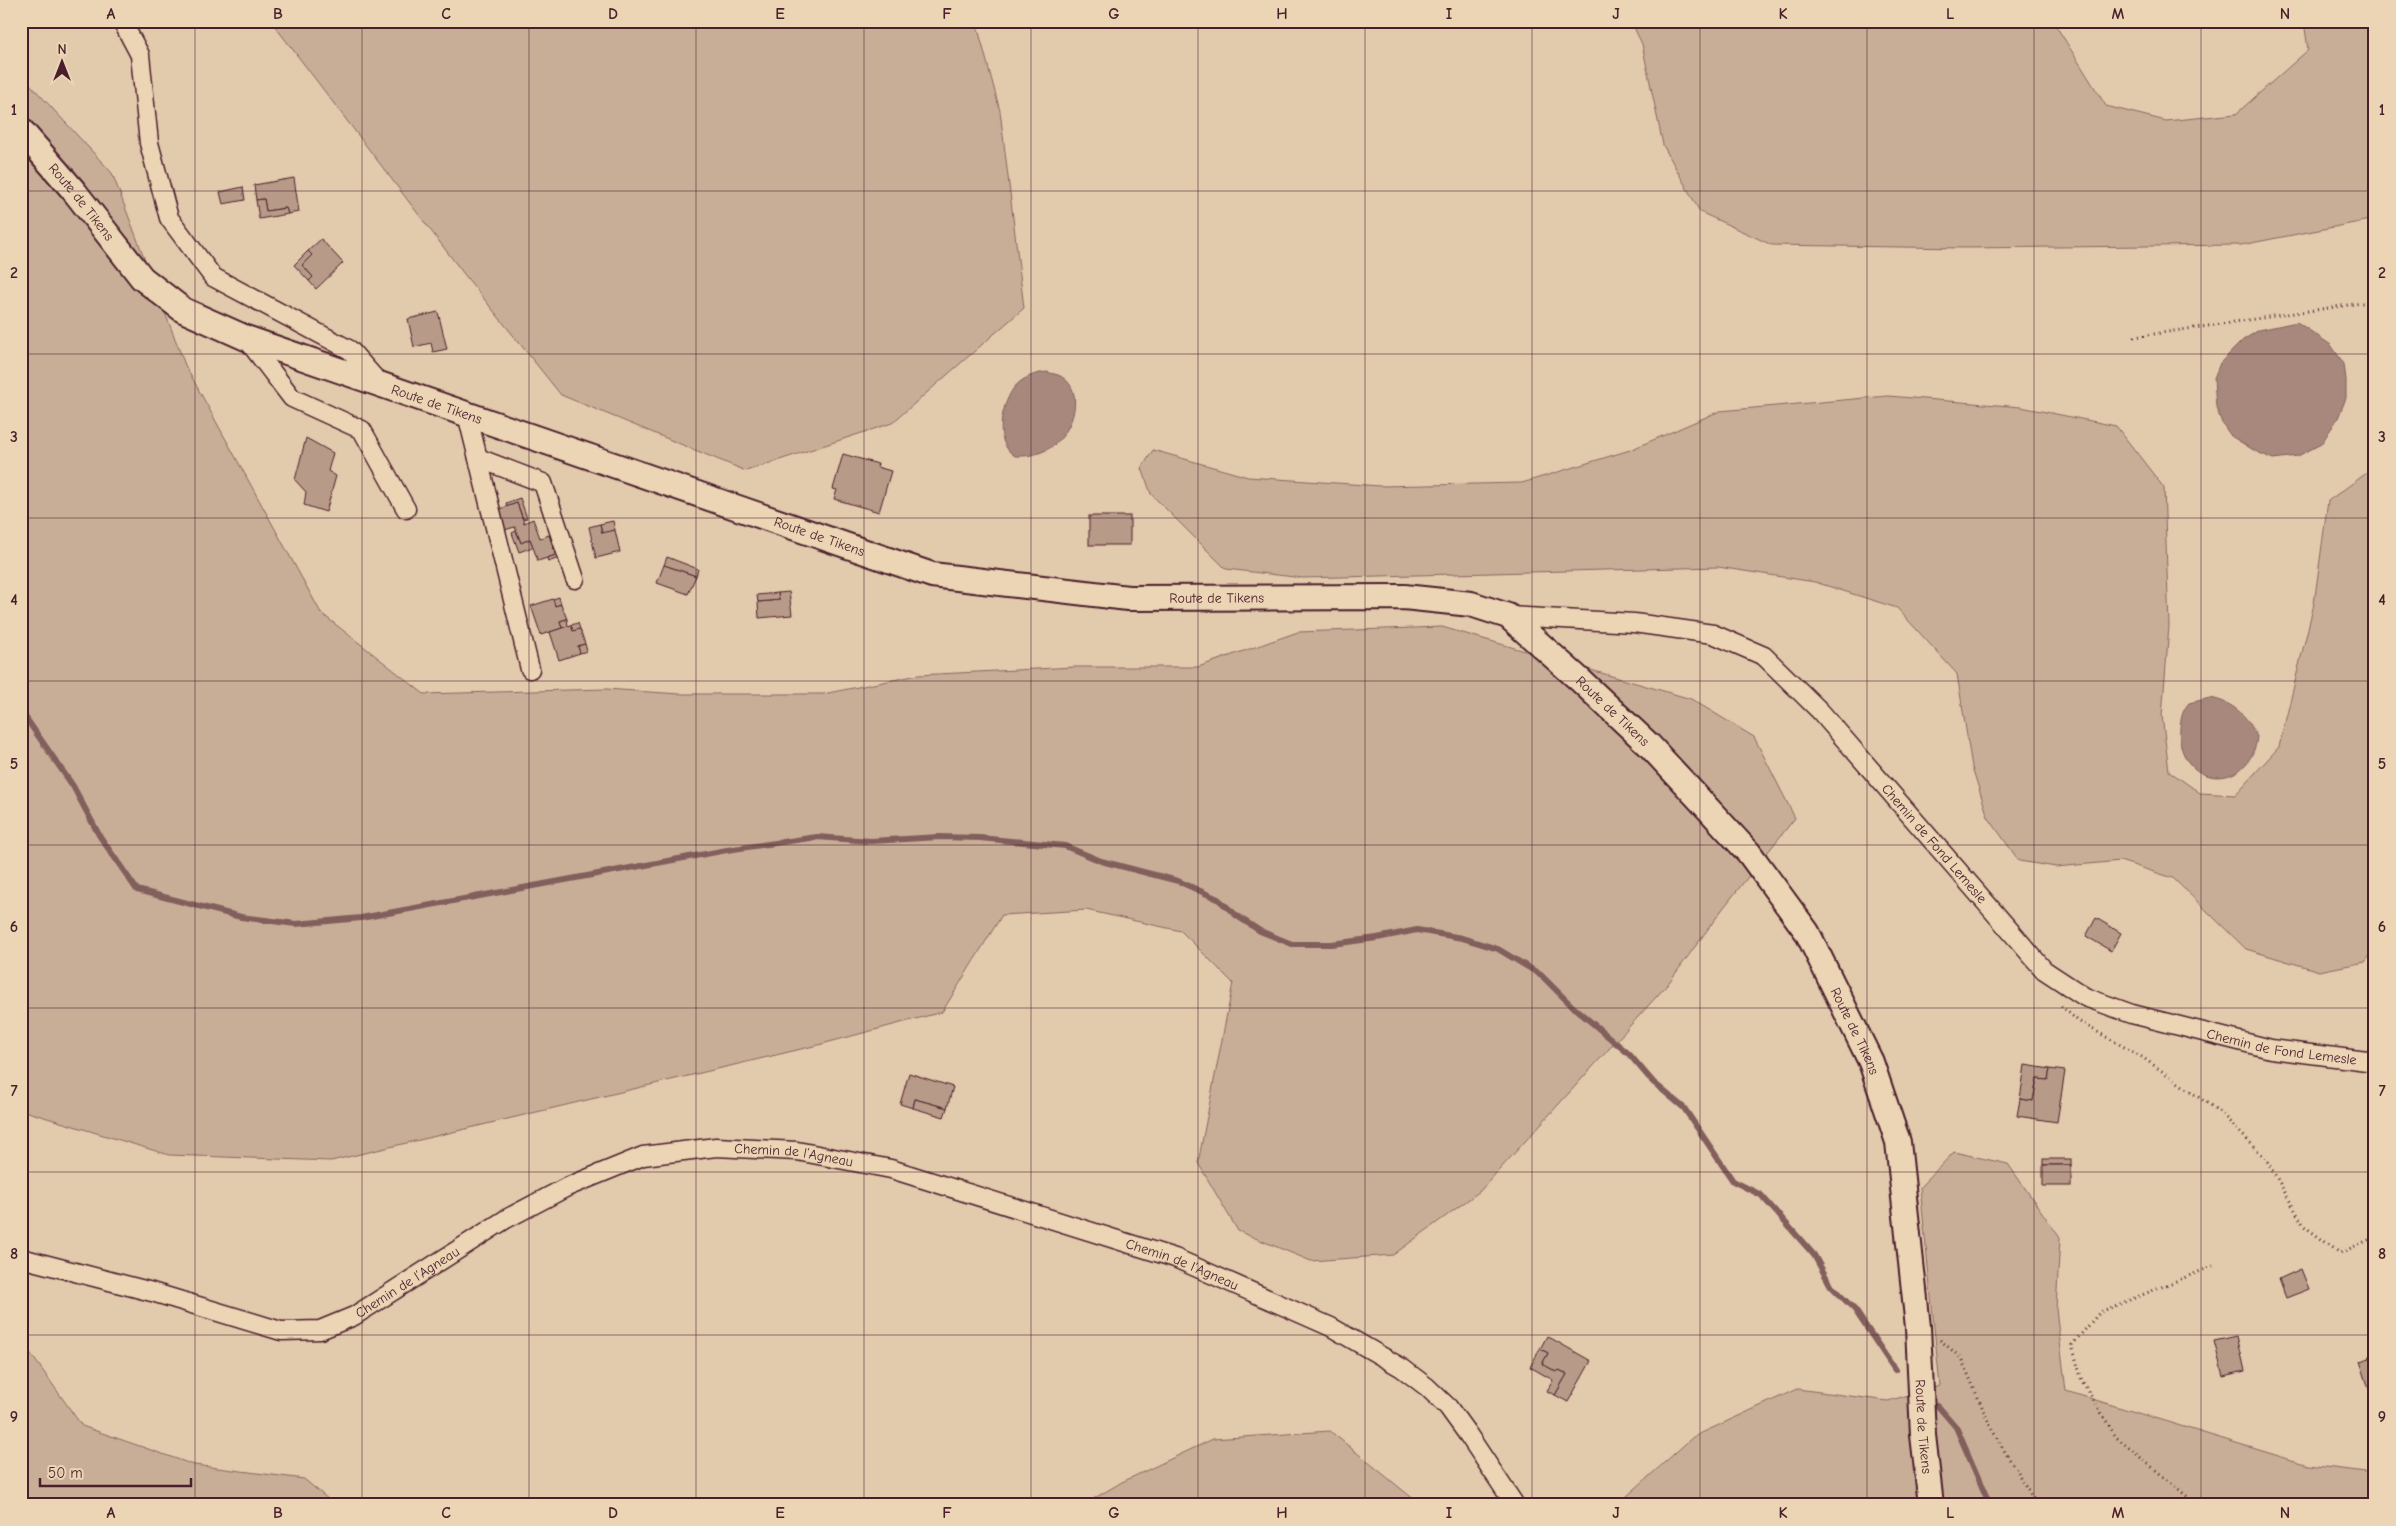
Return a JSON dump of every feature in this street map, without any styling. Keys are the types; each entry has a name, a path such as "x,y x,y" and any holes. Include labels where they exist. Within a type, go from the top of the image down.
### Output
{"street":[{"path":"122,21 140,55 148,143 169,218 213,278 350,350 380,385"},
{"name":"Route de Tikens","path":"21,130 74,191 142,278 183,310 246,338 932,575 1128,598 1404,597 1471,604 1508,616 1580,680 1655,753 1749,853 1807,932 1871,1062 1898,1142 1918,1326 1923,1435 1931,1505"},
{"path":"246,338 292,398 362,430 406,510"},
{"path":"467,414 530,669"},
{"path":"478,458 543,483 575,579"},
{"name":"Chemin de Fond Lemesle","path":"1508,616 1634,623 1713,634 1764,656 1820,710 2044,970 2086,996 2132,1014 2271,1049 2375,1062"},
{"name":"Chemin de l’Agneau","path":"21,1258 152,1292 280,1331 320,1330 354,1316 506,1219 566,1187 643,1156 716,1147 797,1151 891,1169 1175,1258 1331,1327 1402,1368 1427,1387 1448,1408 1469,1436 1515,1505"}],"path":[{"path":"2134,337 2375,301"},
{"path":"2060,1004 2078,1021 2142,1057 2221,1113 2266,1159 2304,1226 2340,1253 2375,1237"},
{"path":"2191,1505 2189,1498 2116,1437 2082,1381 2072,1345 2100,1312 2213,1266"},
{"path":"1918,1326 1945,1343 1961,1358 1992,1430 2037,1505"}],"shaded area":[{"path":"271,21 976,21 1000,111 1024,308 892,423 746,471 561,395 464,274"},
{"path":"1631,21 2053,21 2106,106 2166,121 2236,114 2308,50 2304,21 2375,21 2375,219 2241,245 1966,248 1772,245 1700,212 1663,145 1642,44"},
{"path":"21,81 28,82 112,173 185,365 321,613 424,694 606,689 679,694 823,694 918,675 1075,667 1198,667 1298,632 1442,627 1691,699 1754,737 1795,818 1724,907 1667,985 1480,1191 1393,1255 1311,1261 1238,1231 1198,1163 1233,983 1181,931 1086,910 1002,915 942,1012 818,1045 331,1161 169,1155 21,1110"},
{"path":"2297,322 2331,345 2344,364 2346,398 2338,418 2321,444 2298,456 2273,459 2255,451 2231,436 2222,423 2216,407 2214,378 2220,363 2243,340 2259,330"},
{"path":"1047,372 1062,377 1069,383 1073,391 1075,401 1071,420 1067,430 1051,447 1036,454 1015,456 1008,450 1002,433 1001,424 1005,405 1013,389 1020,382 1033,375"},
{"path":"1888,396 2021,407 2116,426 2164,488 2169,626 2162,716 2169,771 2200,793 2235,795 2279,747 2314,604 2328,501 2375,467 2375,949 2365,962 2319,971 2246,949 2173,878 2120,861 2056,867 2019,861 1988,817 1972,767 1957,674 1897,608 1815,582 1718,567 1303,578 1226,569 1151,494 1142,468 1153,450 1248,477 1380,486 1522,483 1630,450 1720,411"},
{"path":"2210,698 2226,703 2239,711 2257,737 2251,756 2241,768 2228,775 2214,777 2200,773 2189,763 2182,748 2180,728 2181,718 2189,703"},
{"path":"1954,1152 2008,1164 2060,1238 2056,1309 2066,1391 2308,1465 2375,1473 2375,1505 1617,1505 1693,1437 1797,1389 1888,1401 1940,1386 1920,1187"},
{"path":"21,1340 82,1426 194,1465 304,1479 335,1505 21,1505"},
{"path":"1330,1431 1421,1505 1083,1505 1122,1482 1213,1439"}],"building":[{"path":"294,178 299,212 288,214 286,208 266,211 264,199 256,200 254,185"},
{"path":"243,187 245,200 223,204 220,192"},
{"path":"264,199 266,211 286,208 288,214 259,219 256,200"},
{"path":"321,239 343,263 316,289 309,281 313,277 302,265 312,255 308,251"},
{"path":"308,251 312,255 302,265 313,277 309,281 294,265"},
{"path":"438,312 447,349 433,352 431,343 414,347 408,319"},
{"path":"306,438 333,453 328,471 336,476 326,512 304,505 306,492 295,480"},
{"path":"843,454 878,464 877,467 891,471 879,512 834,499 837,490 833,489"},
{"path":"520,498 527,518 523,519 517,503 507,507 506,503"},
{"path":"517,503 524,523 533,519 540,538 549,535 556,555 538,561 530,539 521,543 515,527 504,530 497,510"},
{"path":"1089,516 1130,516 1130,545 1089,545"},
{"path":"613,521 615,530 602,533 600,524"},
{"path":"600,524 602,533 615,530 620,552 596,558 589,527"},
{"path":"516,531 521,543 530,539 533,547 519,552 512,533"},
{"path":"556,538 562,557 548,562 547,558 556,555 551,540"},
{"path":"667,557 698,569 696,576 664,565"},
{"path":"664,565 696,576 688,594 657,583"},
{"path":"789,592 792,615 759,618 758,602 779,600 778,593"},
{"path":"778,593 779,600 758,602 757,595"},
{"path":"559,597 561,604 555,606 553,599"},
{"path":"553,599 555,606 561,604 567,619 560,621 562,628 541,635 531,606"},
{"path":"567,619 568,626 562,628 560,621"},
{"path":"578,623 580,629 573,631 571,625"},
{"path":"571,625 573,631 580,629 585,644 578,646 580,653 559,660 550,632"},
{"path":"585,644 587,651 580,653 578,646"},
{"path":"2096,918 2121,933 2111,951 2086,936"},
{"path":"2025,1065 2050,1069 2048,1080 2037,1079 2033,1101 2020,1099"},
{"path":"2050,1069 2065,1071 2057,1122 2017,1116 2020,1099 2033,1101 2037,1079 2048,1080"},
{"path":"909,1073 953,1087 947,1108 915,1099 913,1108 900,1104"},
{"path":"915,1099 947,1108 944,1117 913,1108"},
{"path":"2043,1159 2071,1159 2071,1165 2043,1165"},
{"path":"2043,1165 2071,1165 2071,1186 2043,1186"},
{"path":"2301,1269 2309,1289 2286,1298 2279,1279"},
{"path":"1547,1336 1591,1361 1568,1402 1555,1395 1567,1374 1559,1370 1557,1372 1542,1364 1548,1353 1540,1349"},
{"path":"2237,1336 2245,1371 2223,1376 2214,1341"},
{"path":"1540,1349 1548,1353 1542,1364 1557,1372 1559,1370 1567,1374 1555,1395 1547,1391 1553,1380 1530,1367"},
{"path":"2375,1354 2375,1391 2370,1392 2360,1361 2370,1358 2369,1355"}],"waterway":[{"path":"21,711 73,786 99,835 137,890 241,917 296,924 361,918 727,850 817,837 871,841 939,837 980,838 1065,846 1101,861 1178,881 1218,899 1237,916 1260,931 1292,944 1332,944 1417,930 1462,938 1498,949 1541,975 1572,1006 1629,1054 1653,1082 1684,1108 1733,1181 1761,1195 1814,1255 1831,1286 1855,1310 1895,1370"},
{"path":"1937,1405 1956,1427 1990,1505"}]}
